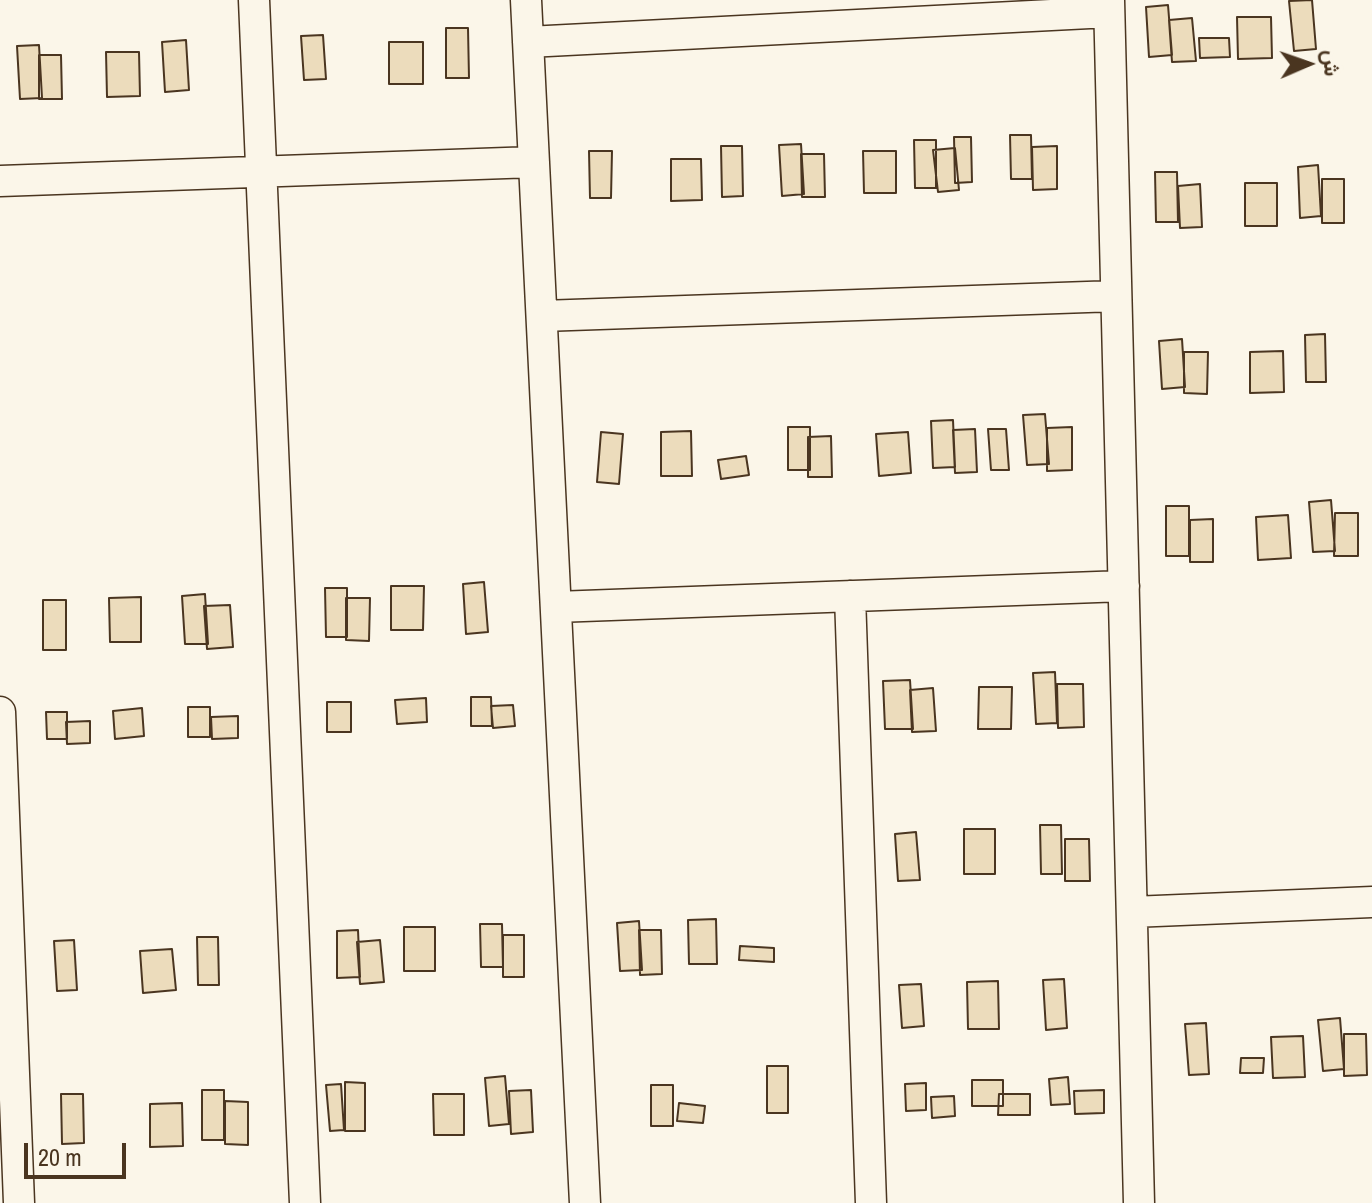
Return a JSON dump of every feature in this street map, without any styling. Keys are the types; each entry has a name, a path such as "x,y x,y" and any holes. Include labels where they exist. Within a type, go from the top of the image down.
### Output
{"street":[{"path":"254,0 305,1203"},
{"path":"526,0 585,1203"},
{"path":"528,42 829,14 1109,6 1139,1203"},
{"path":"0,181 534,162"},
{"path":"542,316 1116,296"},
{"path":"556,607 1124,586"},
{"path":"850,596 871,1203"},
{"path":"0,712 19,1203"},
{"path":"1132,912 1372,902"}],"building":[{"path":"1312,0 1316,49 1294,51 1289,1"},
{"path":"1168,5 1172,55 1149,57 1146,7"},
{"path":"1237,17 1271,17 1272,58 1238,59"},
{"path":"1192,18 1196,61 1172,62 1169,20"},
{"path":"446,28 468,28 469,78 446,78"},
{"path":"323,35 326,79 304,80 301,36"},
{"path":"1199,38 1229,38 1230,57 1200,58"},
{"path":"186,40 189,90 165,92 162,42"},
{"path":"389,42 423,42 423,84 389,84"},
{"path":"39,45 42,98 20,99 17,46"},
{"path":"106,52 139,52 140,96 107,97"},
{"path":"39,55 61,55 62,99 39,99"},
{"path":"1010,135 1031,135 1032,179 1011,179"},
{"path":"954,137 971,137 972,182 955,183"},
{"path":"914,140 936,140 936,188 915,188"},
{"path":"801,144 804,194 782,196 779,145"},
{"path":"721,146 742,146 743,196 722,197"},
{"path":"1057,146 1057,189 1033,190 1032,147"},
{"path":"955,148 959,190 938,192 933,150"},
{"path":"589,151 612,151 611,198 590,198"},
{"path":"863,151 896,151 896,193 864,193"},
{"path":"801,154 824,154 825,197 802,197"},
{"path":"671,159 701,159 702,200 671,201"},
{"path":"1318,165 1321,216 1300,218 1298,167"},
{"path":"1155,172 1177,172 1178,222 1156,222"},
{"path":"1322,179 1344,179 1344,223 1322,223"},
{"path":"1245,183 1277,183 1277,226 1245,226"},
{"path":"1200,184 1202,227 1180,228 1178,186"},
{"path":"1325,334 1326,382 1306,382 1305,335"},
{"path":"1182,339 1185,387 1162,389 1159,341"},
{"path":"1283,351 1284,392 1250,393 1250,352"},
{"path":"1184,352 1208,352 1207,394 1184,393"},
{"path":"1045,414 1049,464 1027,465 1023,415"},
{"path":"953,420 955,467 933,468 931,421"},
{"path":"788,427 810,427 810,470 788,470"},
{"path":"1072,427 1072,470 1047,471 1047,428"},
{"path":"975,429 977,472 955,473 953,430"},
{"path":"988,429 1006,429 1009,470 991,470"},
{"path":"691,431 692,476 661,476 661,432"},
{"path":"601,432 623,434 619,484 597,482"},
{"path":"908,432 911,473 879,476 876,434"},
{"path":"831,436 832,477 808,477 808,437"},
{"path":"746,456 749,475 721,479 718,460"},
{"path":"1331,500 1335,551 1313,552 1309,502"},
{"path":"1166,506 1189,506 1189,556 1166,556"},
{"path":"1335,513 1358,513 1358,556 1334,556"},
{"path":"1288,515 1291,558 1258,560 1256,517"},
{"path":"1213,519 1213,562 1190,562 1190,520"},
{"path":"484,582 488,632 466,634 463,584"},
{"path":"391,586 424,586 423,630 391,630"},
{"path":"325,588 347,588 347,637 326,637"},
{"path":"205,594 208,644 185,644 182,596"},
{"path":"141,597 141,642 110,642 109,598"},
{"path":"346,598 370,598 369,641 346,640"},
{"path":"43,600 66,600 66,650 43,650"},
{"path":"230,605 233,647 207,649 204,606"},
{"path":"1055,672 1057,723 1036,724 1033,673"},
{"path":"910,680 913,729 885,729 883,681"},
{"path":"1057,684 1083,684 1084,727 1058,728"},
{"path":"979,687 1012,687 1011,729 978,729"},
{"path":"933,688 936,731 912,732 910,690"},
{"path":"471,697 491,697 492,726 471,726"},
{"path":"426,698 427,722 397,724 395,700"},
{"path":"327,702 351,702 351,732 327,732"},
{"path":"513,705 515,726 493,728 491,706"},
{"path":"188,707 210,707 210,737 188,737"},
{"path":"142,708 144,736 115,739 113,711"},
{"path":"46,712 67,712 67,739 47,739"},
{"path":"238,716 238,738 212,739 211,717"},
{"path":"90,721 90,743 67,744 66,722"},
{"path":"1040,825 1061,825 1062,874 1041,874"},
{"path":"964,829 995,829 995,874 964,874"},
{"path":"916,832 920,880 898,881 895,834"},
{"path":"1065,839 1089,839 1090,881 1065,881"},
{"path":"716,919 717,964 689,964 688,920"},
{"path":"639,921 642,970 620,971 617,923"},
{"path":"480,924 502,924 503,967 481,967"},
{"path":"404,927 435,927 435,971 404,971"},
{"path":"358,930 360,977 337,978 337,931"},
{"path":"639,930 661,930 662,974 640,975"},
{"path":"503,935 524,935 524,977 503,977"},
{"path":"197,937 218,937 219,985 198,985"},
{"path":"74,940 77,990 57,991 54,941"},
{"path":"380,940 384,982 360,984 357,942"},
{"path":"740,946 774,948 774,962 739,960"},
{"path":"172,949 176,990 143,993 140,951"},
{"path":"1064,979 1067,1028 1046,1030 1043,980"},
{"path":"998,981 999,1029 968,1029 967,982"},
{"path":"921,984 924,1026 902,1028 899,985"},
{"path":"1340,1018 1344,1069 1323,1071 1318,1020"},
{"path":"1206,1023 1209,1074 1189,1075 1185,1024"},
{"path":"1344,1034 1366,1034 1367,1075 1344,1076"},
{"path":"1303,1036 1305,1077 1273,1078 1271,1037"},
{"path":"1241,1058 1264,1058 1263,1073 1240,1073"},
{"path":"767,1066 788,1066 788,1113 767,1113"},
{"path":"505,1076 509,1124 489,1126 485,1078"},
{"path":"1068,1077 1070,1104 1051,1105 1049,1079"},
{"path":"972,1080 1003,1080 1003,1106 972,1106"},
{"path":"345,1082 365,1083 365,1131 345,1131"},
{"path":"926,1083 926,1110 906,1111 905,1084"},
{"path":"341,1084 344,1130 330,1131 326,1085"},
{"path":"651,1085 673,1085 673,1126 651,1126"},
{"path":"202,1090 224,1090 224,1140 202,1140"},
{"path":"531,1090 533,1132 511,1134 509,1091"},
{"path":"1104,1090 1104,1113 1075,1114 1074,1091"},
{"path":"61,1094 83,1094 84,1143 62,1144"},
{"path":"433,1094 464,1094 464,1135 434,1135"},
{"path":"999,1094 1030,1094 1030,1115 998,1115"},
{"path":"954,1096 955,1116 932,1118 931,1097"},
{"path":"225,1101 248,1102 248,1145 225,1144"},
{"path":"182,1103 183,1146 150,1147 150,1104"},
{"path":"679,1103 705,1106 703,1123 677,1121"}]}
